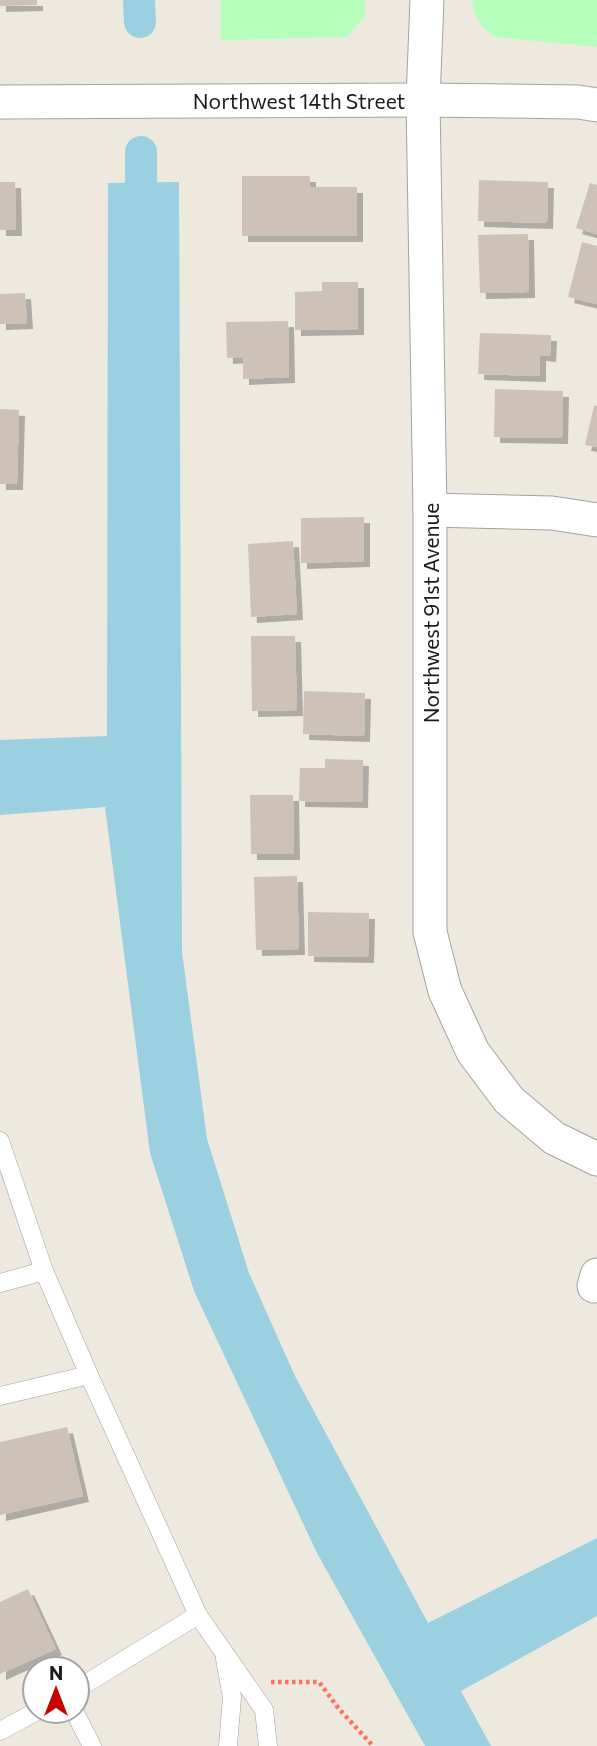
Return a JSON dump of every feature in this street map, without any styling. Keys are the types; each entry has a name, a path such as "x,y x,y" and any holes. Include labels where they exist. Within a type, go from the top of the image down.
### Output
{"street":[{"name":"Northwest 91st Avenue","path":"427,0 423,100 430,510 430,932 445,991 473,1052 509,1100 554,1138 597,1159"},
{"name":"Northwest 14th Street","path":"0,102 423,100 578,102 597,105"},
{"path":"430,510 552,513 597,520"}],"lane":[{"path":"0,1141 44,1270 89,1375 198,1615 264,1710 268,1746"},
{"path":"0,1283 44,1270"},
{"path":"0,1396 89,1375"},
{"path":"91,1680 198,1615"},
{"path":"224,1652 232,1697 228,1746"},
{"path":"0,1731 21,1720"},
{"path":"81,1725 92,1746"}],"path":[{"path":"270,1682 319,1682 339,1709 373,1746"}],"green space":[{"path":"221,0 365,0 365,16 347,37 221,40"},
{"path":"472,0 597,0 597,47 495,37 479,22"}],"water":[{"path":"179,182 182,952 207,1139 249,1273 295,1376 428,1623 597,1538 597,1616 461,1691 491,1746 425,1746 317,1553 194,1291 150,1153 105,807 0,815 0,740 107,736 108,183"}],"building":[{"path":"0,0 37,0 37,5 0,6"},
{"path":"242,176 310,176 310,187 357,187 357,236 242,236"},
{"path":"479,180 548,182 547,223 478,221"},
{"path":"0,182 15,182 16,230 0,230"},
{"path":"590,183 597,185 597,234 576,228"},
{"path":"528,234 529,292 480,293 478,235"},
{"path":"582,242 597,246 597,304 568,297"},
{"path":"322,282 358,282 358,329 295,330 295,292 322,291"},
{"path":"25,293 27,323 0,324 0,294"},
{"path":"288,321 289,377 243,379 243,357 227,358 226,322"},
{"path":"480,333 551,335 550,356 540,355 540,376 478,374"},
{"path":"495,389 563,391 562,438 494,437"},
{"path":"594,406 597,406 597,447 585,445"},
{"path":"0,409 19,410 17,484 0,484"},
{"path":"364,517 364,561 301,563 301,518"},
{"path":"293,541 297,614 251,617 248,544"},
{"path":"251,636 295,636 297,710 252,711"},
{"path":"304,691 365,693 364,736 303,734"},
{"path":"325,759 363,760 362,802 299,801 300,768 325,768"},
{"path":"250,795 293,795 294,854 251,854"},
{"path":"297,876 299,949 256,950 254,877"},
{"path":"308,912 369,913 368,957 308,956"},
{"path":"67,1427 83,1496 0,1515 0,1442"},
{"path":"28,1589 56,1649 43,1655 21,1655 21,1665 0,1674 0,1602"}],"waterway":[{"path":"139,0 140,22"},
{"path":"141,152 141,224"}]}
